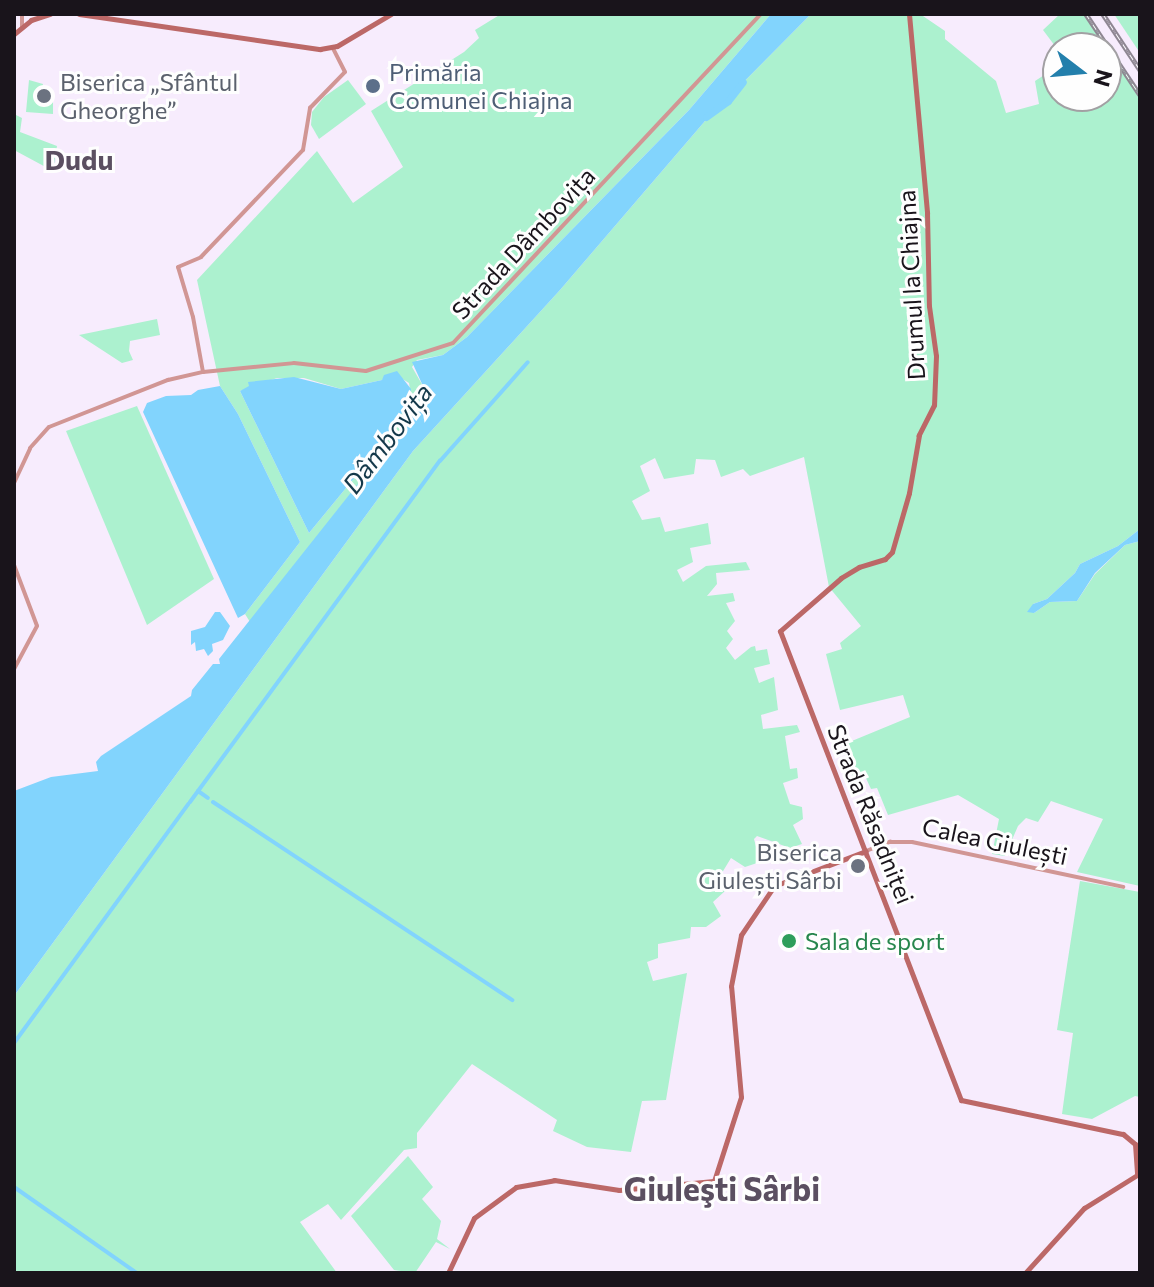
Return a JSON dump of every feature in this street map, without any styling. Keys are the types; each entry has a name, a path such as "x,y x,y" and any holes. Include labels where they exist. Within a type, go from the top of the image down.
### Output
{"main road":[{"path":"14,34 50,14"},
{"path":"79,14 310,48 333,48 391,14"},
{"name":"Drumul la Chiajna","path":"780,631 841,578 859,567 885,559 892,552 922,428 934,405 936,356 909,14"},
{"name":"Strada Răsadniței","path":"780,631 961,1100 1123,1134 1135,1144 1137,1175 1077,1214 1025,1273"},
{"name":"Calea Giulești","path":"448,1273 470,1223 488,1204 516,1187 554,1180 619,1190 714,1181 741,1097 731,986 741,935 774,886 866,851"}],"street":[{"path":"22,14 22,27"},
{"name":"Strada Dâmbovița","path":"14,483 30,448 49,427 154,385 203,372 294,363 366,371 453,343 761,14"},
{"path":"203,372 193,317 178,267 201,257 303,150 310,108 345,72 333,48"},
{"path":"14,565 37,629 14,669"},
{"name":"Calea Giulești","path":"866,851 890,842 912,842 1123,887"}],"green space":[{"path":"501,14 771,14 689,110 467,337 443,355 417,360 412,367 423,386 418,408 250,622 245,614 300,542 238,414 220,386 197,280 317,151 353,203 403,167 371,111 464,52 479,38 475,30","holes":["393,373 409,383 411,396 369,460 309,533 240,391 277,378 304,378 341,389 382,380"]},
{"path":"811,14 920,14 945,31 945,39 996,81 1006,113 1039,104 1035,81 1042,76 1042,112 1122,112 1122,68 1140,94 1140,529 1118,546 1080,564 1075,573 1047,599 1033,604 1034,613 1050,602 1077,601 1095,574 1125,545 1140,541 1140,886 1077,872 1103,819 1051,801 1038,822 1026,818 1018,826 1005,856 992,854 999,819 958,795 888,815 877,788 871,789 865,776 855,781 847,764 852,761 847,743 910,717 903,695 840,710 826,654 842,649 840,643 861,626 829,587 804,457 750,476 743,469 721,477 715,460 696,459 694,474 664,479 655,458 640,466 650,491 632,501 642,520 660,517 665,532 708,523 711,544 690,548 693,562 677,570 683,582 706,566 746,562 750,570 716,573 717,584 707,596 733,593 735,601 726,603 735,621 727,631 733,639 726,648 735,660 751,647 755,646 756,651 767,649 770,664 754,668 759,683 774,677 778,710 761,715 763,729 797,725 800,732 785,736 790,769 797,768 798,778 783,783 790,804 802,807 803,819 793,825 802,844 790,848 757,836 754,839 760,862 745,867 731,858 717,881 725,891 713,902 721,916 706,927 691,927 690,938 658,944 658,958 647,962 653,981 687,973 666,1100 642,1101 631,1152 587,1147 553,1131 557,1120 472,1064 417,1133 417,1148 404,1150 341,1220 328,1204 300,1222 337,1273 14,1273 14,996 413,451 560,290 705,121"},
{"path":"1060,14 1085,14 1097,32 1043,30"},
{"path":"1114,14 1140,14 1140,53"},
{"path":"29,80 43,84 40,102 48,102 48,91 53,91 53,114 26,112"},
{"path":"348,80 366,104 319,139 311,125 312,112 324,97"},
{"path":"16,115 22,118 20,132 57,146 53,171 14,150"},
{"path":"157,319 160,335 130,341 129,351 133,360 122,363 79,335"},
{"path":"137,406 214,579 147,625 66,431"},
{"path":"1080,881 1140,892 1140,1097 1135,1096 1092,1119 1062,1114 1073,1033 1057,1030"},
{"path":"408,1156 433,1187 422,1199 441,1221 437,1239 450,1249 436,1242 415,1273 394,1270 351,1216"}],"water":[{"name":"Dâmbovița","path":"771,14 811,14 705,121 560,290 413,451 14,996 14,791 51,777 98,771 96,762 101,756 191,696 192,690 213,664 220,664 219,659 418,408 423,386 412,362 443,355 467,337 689,110"},
{"path":"397,371 411,389 408,404 369,460 309,533 240,391 249,386 248,382 294,377 341,389 382,380 384,375"},
{"path":"220,386 238,414 300,542 245,614 238,618 143,412 147,403 166,396 191,395 198,390"},
{"path":"1140,529 1140,541 1125,545 1095,573 1077,601 1050,602 1034,613 1027,612 1033,604 1047,599 1075,573 1080,564 1118,546"},
{"path":"215,612 220,612 230,626 223,640 212,644 213,651 208,656 204,649 196,651 195,642 191,645 191,631 205,627"}],"waterway":[{"name":"Dâmbovița","path":"706,117 728,101 743,82"},
{"path":"190,802 440,461 528,362"},
{"path":"198,791 208,798"},
{"path":"213,802 512,1000"},
{"path":"14,1043 188,804"},
{"path":"14,1187 137,1273"}],"railway":[{"path":"1086,14 1140,95"},
{"path":"1103,14 1140,70"}],"place":[{"name":"Primăria Comunei Chiajna","path":"373,86"},
{"name":"Biserica „Sfântul Gheorghe”","path":"44,96"},
{"name":"Biserica Giulești Sârbi","path":"858,866"},
{"name":"Sala de sport","path":"789,941"}],"district":[{"name":"Dudu","path":"79,159"},
{"name":"Giuleşti Sârbi","path":"722,1188"}]}
